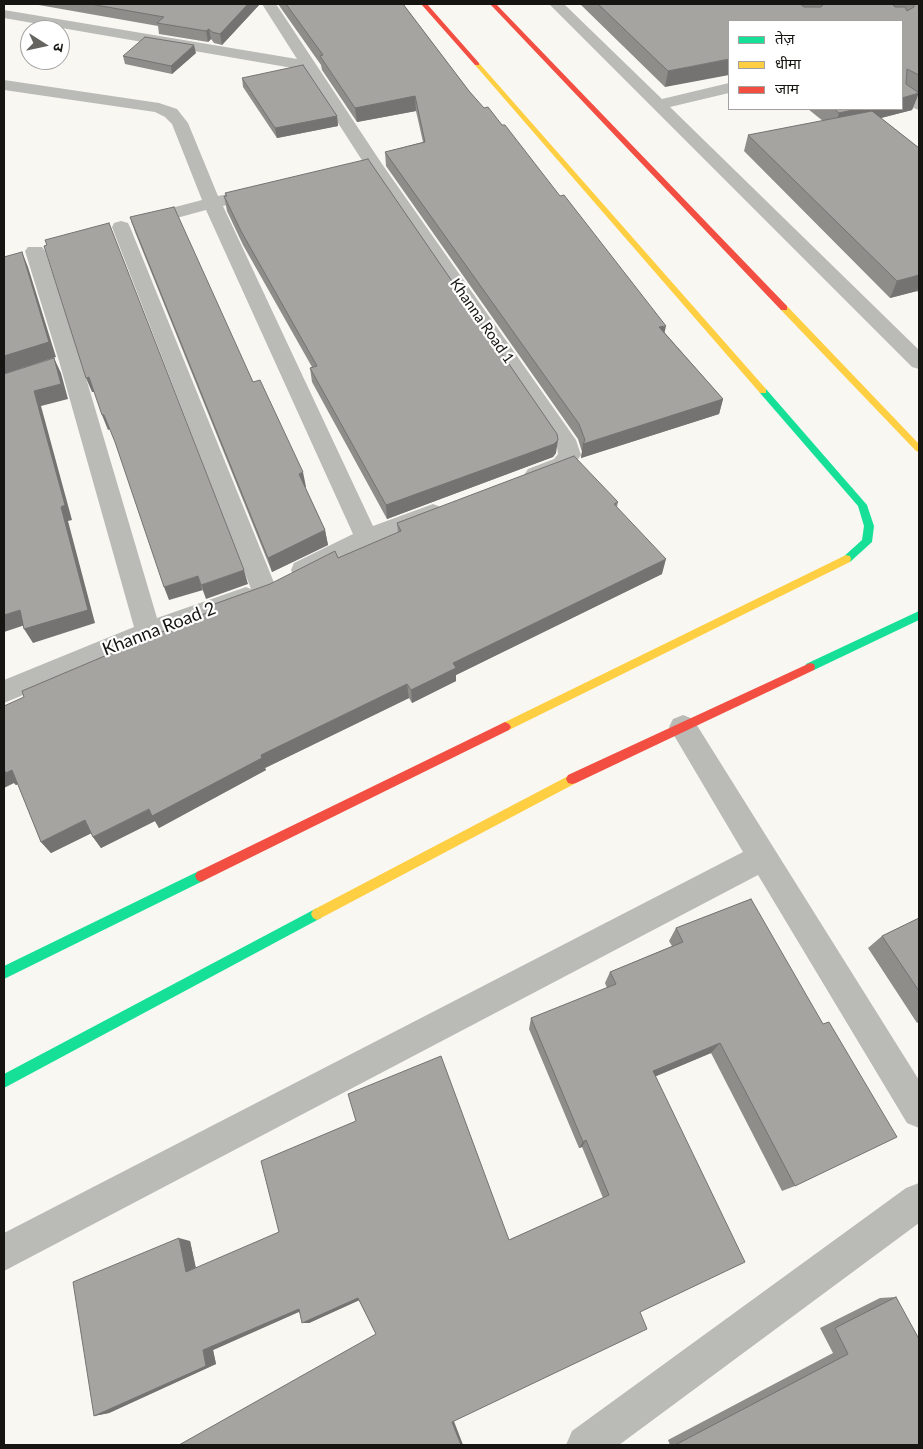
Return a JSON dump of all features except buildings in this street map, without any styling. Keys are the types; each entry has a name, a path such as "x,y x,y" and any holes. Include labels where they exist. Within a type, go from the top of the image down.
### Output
{"street":[{"name":"Khanna Road 1","path":"269,4 308,66 365,167 568,446 570,455 562,465 512,484"},
{"path":"4,973 850,557 867,542 869,526 862,506 424,4"},
{"path":"493,4 919,449"},
{"path":"556,4 919,362"},
{"path":"4,14 308,66"},
{"path":"4,85 159,108 171,113 180,123 212,203 367,538 450,507"},
{"path":"658,105 728,88"},
{"path":"903,93 919,105"},
{"path":"248,194 112,229 264,590"},
{"path":"36,251 61,364 148,632"},
{"name":"Khanna Road 2","path":"4,692 148,632 264,590 367,538"},
{"path":"4,1080 552,789 919,615"},
{"path":"683,727 919,1110"},
{"path":"4,1253 763,857"},
{"path":"605,1439 919,1201"}],"traffic: fast":[{"path":"763,391 862,505 869,526 867,542 846,559"},
{"path":"810,667 919,615"},
{"path":"4,973 201,876"},
{"path":"4,1081 317,914"}],"traffic: slow":[{"path":"477,64 763,391"},
{"path":"784,308 919,449"},
{"path":"505,727 846,559"},
{"path":"317,914 572,779"}],"traffic: jam":[{"path":"424,4 477,64"},
{"path":"493,4 784,308"},
{"path":"572,779 810,667"},
{"path":"201,876 505,727"}]}
